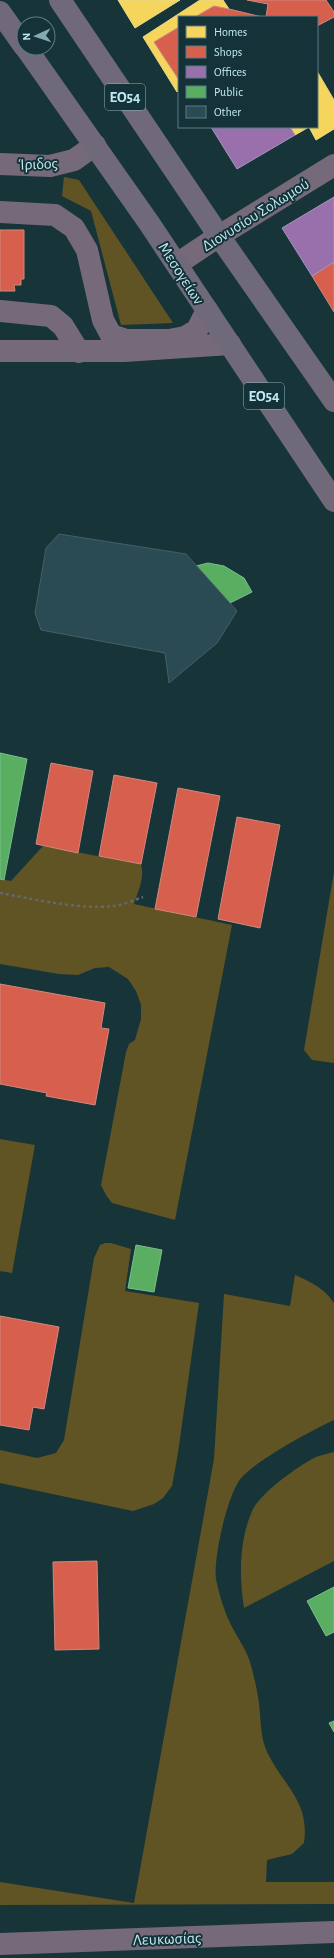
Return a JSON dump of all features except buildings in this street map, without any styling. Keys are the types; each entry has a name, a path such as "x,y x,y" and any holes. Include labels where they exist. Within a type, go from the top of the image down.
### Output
{"main road":[{"name":"ΕΟ54","path":"60,0 219,236 334,401"},
{"name":"Μεσογείων","path":"0,12 16,34"},
{"name":"Μεσογείων","path":"31,56 177,264 334,501"}],"street":[{"name":"Ίριδος","path":"0,164 50,166 74,160 95,145"},
{"name":"Διονυσίου Σολωμού","path":"177,264 219,236 334,166"},
{"path":"0,212 55,215 74,228 87,250 102,320 110,335 126,340 169,340 185,337 197,330 207,310"},
{"path":"0,311 51,316 63,326 79,352"},
{"path":"0,351 124,351 230,344"},
{"name":"Λευκωσίας","path":"0,1944 334,1932"}],"path":[{"path":"0,893 58,903 99,906 114,906 143,897"}],"shaded area":[{"path":"64,177 79,180 173,323 121,325 91,211 62,196"},
{"path":"43,846 141,864 142,879 134,904 232,925 175,1220 112,1203 101,1185 126,1052 129,1044 135,1040 141,1019 141,1005 136,991 128,979 109,967 95,968 78,975 59,974 0,964 0,879 11,881"},
{"path":"334,872 334,1063 312,1060 304,1050"},
{"path":"0,1139 35,1145 12,1273 0,1271"},
{"path":"111,1243 131,1249 125,1291 199,1303 172,1486 163,1498 154,1504 133,1511 0,1483 0,1450 37,1458 56,1453 64,1440 94,1258 100,1245"},
{"path":"295,1275 321,1289 334,1303 334,1420 272,1454 242,1477 232,1496 219,1541 216,1579 226,1614 250,1662 259,1703 262,1735 265,1748 274,1765 294,1795 303,1816 305,1829 304,1843 292,1854 267,1860 266,1882 334,1882 334,1904 0,1905 0,1882 134,1903 214,1459 224,1294 290,1306"},
{"path":"334,1452 334,1561 244,1608 241,1583 241,1558 245,1533 253,1509 264,1495 299,1467 321,1455"}]}
